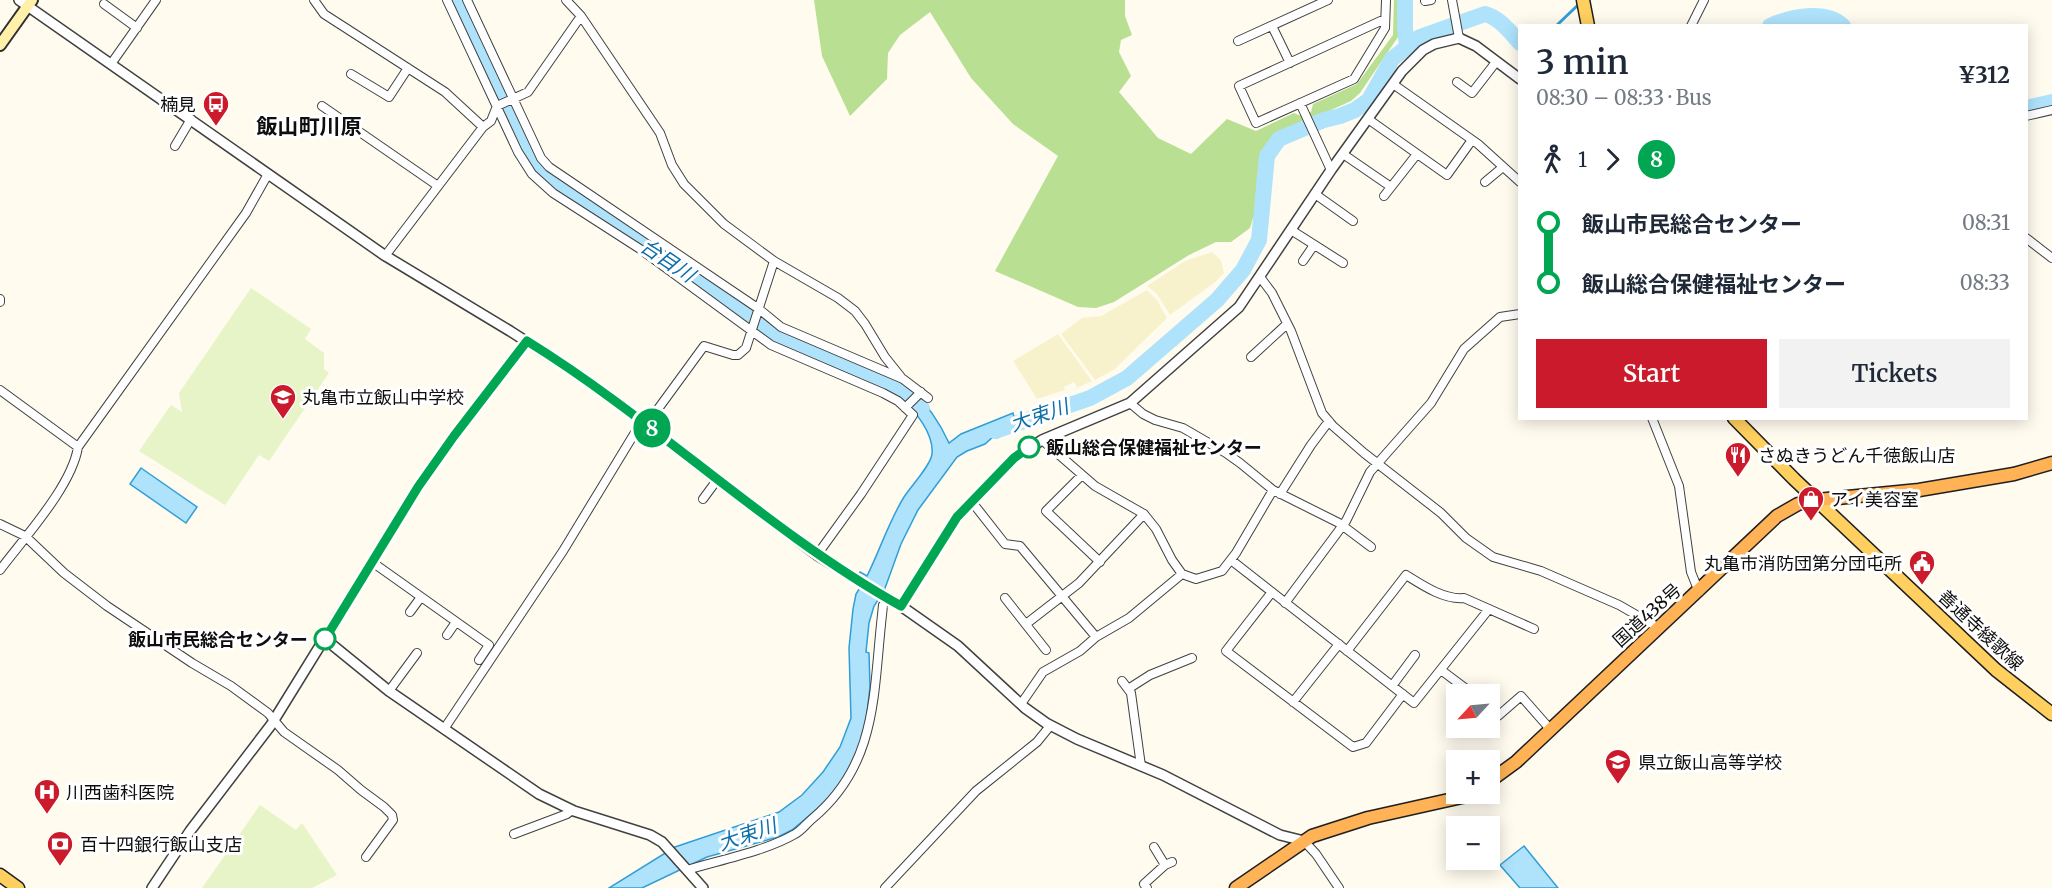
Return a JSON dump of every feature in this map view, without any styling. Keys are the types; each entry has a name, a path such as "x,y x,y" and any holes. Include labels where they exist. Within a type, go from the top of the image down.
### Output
{"highway":[{"name":"国道438号","path":"1500,774 1516,762 1778,516 1798,504 1919,490 2014,474 2052,463"},
{"path":"1236,888 1304,841 1341,825 1446,801"}],"main road":[{"path":"1582,0 1588,24"},
{"path":"0,45 26,2"},
{"name":"善通寺綾歌線","path":"1736,420 1996,670 2052,714"},
{"path":"0,875 18,888"}],"street":[{"path":"111,64 156,0"},
{"path":"314,0 324,14 445,92 483,127"},
{"path":"447,0 525,166 541,183 640,249 771,345 883,393 906,407 913,415 817,555"},
{"path":"467,0 512,99 541,158 549,167 781,327 903,379"},
{"path":"566,0 581,16 660,133 672,165 684,184 724,224 774,261 838,298 855,311 885,357 903,379 922,395 906,407"},
{"path":"1238,41 1328,0"},
{"path":"1385,19 1239,86 1256,123 1354,79 1385,28 1386,0"},
{"path":"1452,0 1459,35 1518,78"},
{"path":"1692,24 1704,0"},
{"path":"26,2 385,256 527,341 582,377 645,422 717,480 817,555 901,606 958,646 1021,704 1050,726 1163,775 1280,835 1304,841 1312,848 1339,888"},
{"path":"104,4 137,28"},
{"path":"385,256 483,127 491,121 498,105 524,95 532,88 581,16"},
{"path":"1272,26 1290,63"},
{"path":"901,606 957,517 1014,458 1042,440 1130,403 1239,307 1331,170 1412,60 1434,44 1459,35"},
{"path":"1457,82 1472,93 1496,62"},
{"path":"351,74 389,97 408,68"},
{"path":"1393,84 1472,140 1518,180"},
{"path":"1300,103 1331,170"},
{"path":"322,106 438,186"},
{"path":"2028,116 2052,110"},
{"path":"175,147 191,119"},
{"path":"1368,119 1447,175 1472,140"},
{"path":"1343,154 1391,188"},
{"path":"1384,196 1417,154"},
{"path":"1485,182 1503,167"},
{"path":"0,570 57,493 75,461 78,447 246,213 268,174"},
{"path":"1315,194 1353,221"},
{"path":"1291,230 1343,264"},
{"path":"2028,240 2052,258"},
{"path":"1303,261 1314,245"},
{"path":"444,729 563,551 645,422 704,346 738,355 747,348 774,261"},
{"path":"1260,277 1272,293 1287,324 1322,413 1377,464 1441,513 1466,538 1492,557 1540,571 1619,605 1659,628"},
{"path":"1285,603 1346,521 1364,481 1431,403 1464,349 1500,317 1518,314"},
{"path":"1251,357 1287,324"},
{"path":"152,888 190,831 274,719 418,487 527,341"},
{"path":"0,390 78,447"},
{"path":"1130,403 1143,414 1183,428 1226,453 1277,492 1342,526 1371,547"},
{"path":"1653,420 1679,486 1691,572 1699,592"},
{"path":"1042,440 1095,486 1144,514 1156,529 1182,574 1196,579 1222,571 1329,421"},
{"path":"1082,475 1046,511 1100,562"},
{"path":"703,499 717,480"},
{"path":"972,502 1005,544 1020,546 1096,637"},
{"path":"1026,624 1062,597 1100,562 1144,514"},
{"path":"0,524 25,537 57,567 107,606 192,663 231,686 274,719 292,738 338,770 392,815 393,820 389,828 366,857"},
{"path":"1231,560 1414,703 1489,609"},
{"path":"372,562 489,645 479,660"},
{"path":"1021,704 1043,672 1080,651 1096,637 1129,618 1182,574"},
{"path":"1347,651 1406,575 1454,599 1464,598 1534,629"},
{"path":"1272,592 1226,651 1353,747 1366,743 1402,694"},
{"path":"410,612 421,597"},
{"path":"685,868 768,847 797,834 842,789 859,757 868,730 885,597"},
{"path":"1005,598 1046,650"},
{"path":"447,635 456,622"},
{"path":"325,639 389,691 538,794 572,810 650,835 662,842 703,888"},
{"path":"1293,702 1339,644"},
{"path":"389,691 417,654"},
{"path":"1392,686 1416,655"},
{"path":"1128,689 1150,675 1192,658"},
{"path":"1441,670 1460,684"},
{"path":"1122,681 1131,693 1141,766"},
{"path":"1500,714 1521,696 1550,729"},
{"path":"885,888 976,791 1036,742 1050,726"},
{"path":"514,834 572,810"},
{"path":"1148,888 1144,884 1168,863 1154,847"}],"shaded area":[{"path":"1212,252 1221,260 1224,273 1170,315 1157,294 1147,286 1185,261"},
{"path":"1147,290 1157,300 1167,318 1115,369 1095,380 1061,334 1082,318 1101,316"},
{"path":"1058,334 1092,381 1077,388 1074,382 1064,387 1065,390 1037,399 1013,361"}],"green space":[{"path":"814,0 1125,0 1125,16 1132,35 1121,40 1119,52 1131,76 1119,92 1158,138 1191,154 1227,119 1256,131 1294,113 1301,116 1311,112 1313,104 1357,84 1393,35 1394,0 1400,0 1400,34 1360,93 1351,101 1278,134 1264,151 1261,208 1253,218 1250,228 1231,242 1216,242 1189,255 1114,302 1096,308 1078,307 995,271 1058,156 1013,124 971,78 930,12 900,35 888,53 887,79 850,116 822,56"},
{"path":"251,288 311,329 305,339 324,353 324,369 329,373 269,461 259,455 225,505 139,451 171,405 182,412 179,393"},
{"path":"260,805 296,830 302,823 337,875 312,888 202,888"}],"water":[{"path":"911,389 933,414 949,443 961,434 1013,413 1017,429 997,438 994,436 985,444 957,457 918,510 901,544 884,591 874,606 869,623 866,652 869,653 870,687 866,722 847,775 835,792 817,809 792,830 778,837 707,857 642,888 609,888 675,847 779,812 802,795 823,772 840,747 851,718 849,648 856,594 865,580 858,575 860,572 867,576 899,506 925,470 932,454 927,431 913,410 902,399"},
{"path":"141,468 197,507 186,523 130,484"},
{"path":"1524,846 1558,888 1520,888 1500,865"}],"waterway":[{"name":"台目川","path":"457,0 535,164 555,183 781,338 902,392 922,408"},
{"path":"1405,0 1407,46"},
{"path":"1558,24 1578,5"},
{"name":"大束川","path":"995,431 1090,398 1127,378 1217,300 1243,270 1259,240 1267,156 1279,139 1355,110 1369,100 1392,59 1420,37 1485,14 1500,22 1518,41"},
{"name":"大束川","path":"1776,24 1807,16 1827,18 1840,24"},
{"name":"大束川","path":"2028,108 2052,102"}],"bus line":[{"name":"8","path":"325,639 418,487 527,341 582,377 642,421 817,555 901,606 957,517 1014,458 1029,447"}],"place":[{"name":"楠見","path":"216,127"},
{"name":"丸亀市立飯山中学校","path":"283,420"},
{"name":"飯山総合保健福祉センター","path":"1029,447"},
{"name":"さぬきうどん千徳飯山店","path":"1738,478"},
{"name":"アイ美容室","path":"1811,522"},
{"name":"丸亀市消防団第分団屯所","path":"1922,586"},
{"name":"飯山市民総合センター","path":"325,639"},
{"name":"県立飯山高等学校","path":"1618,785"},
{"name":"川西歯科医院","path":"47,815"},
{"name":"百十四銀行飯山支店","path":"60,867"}],"district":[{"name":"飯山町川原","path":"309,126"}]}
